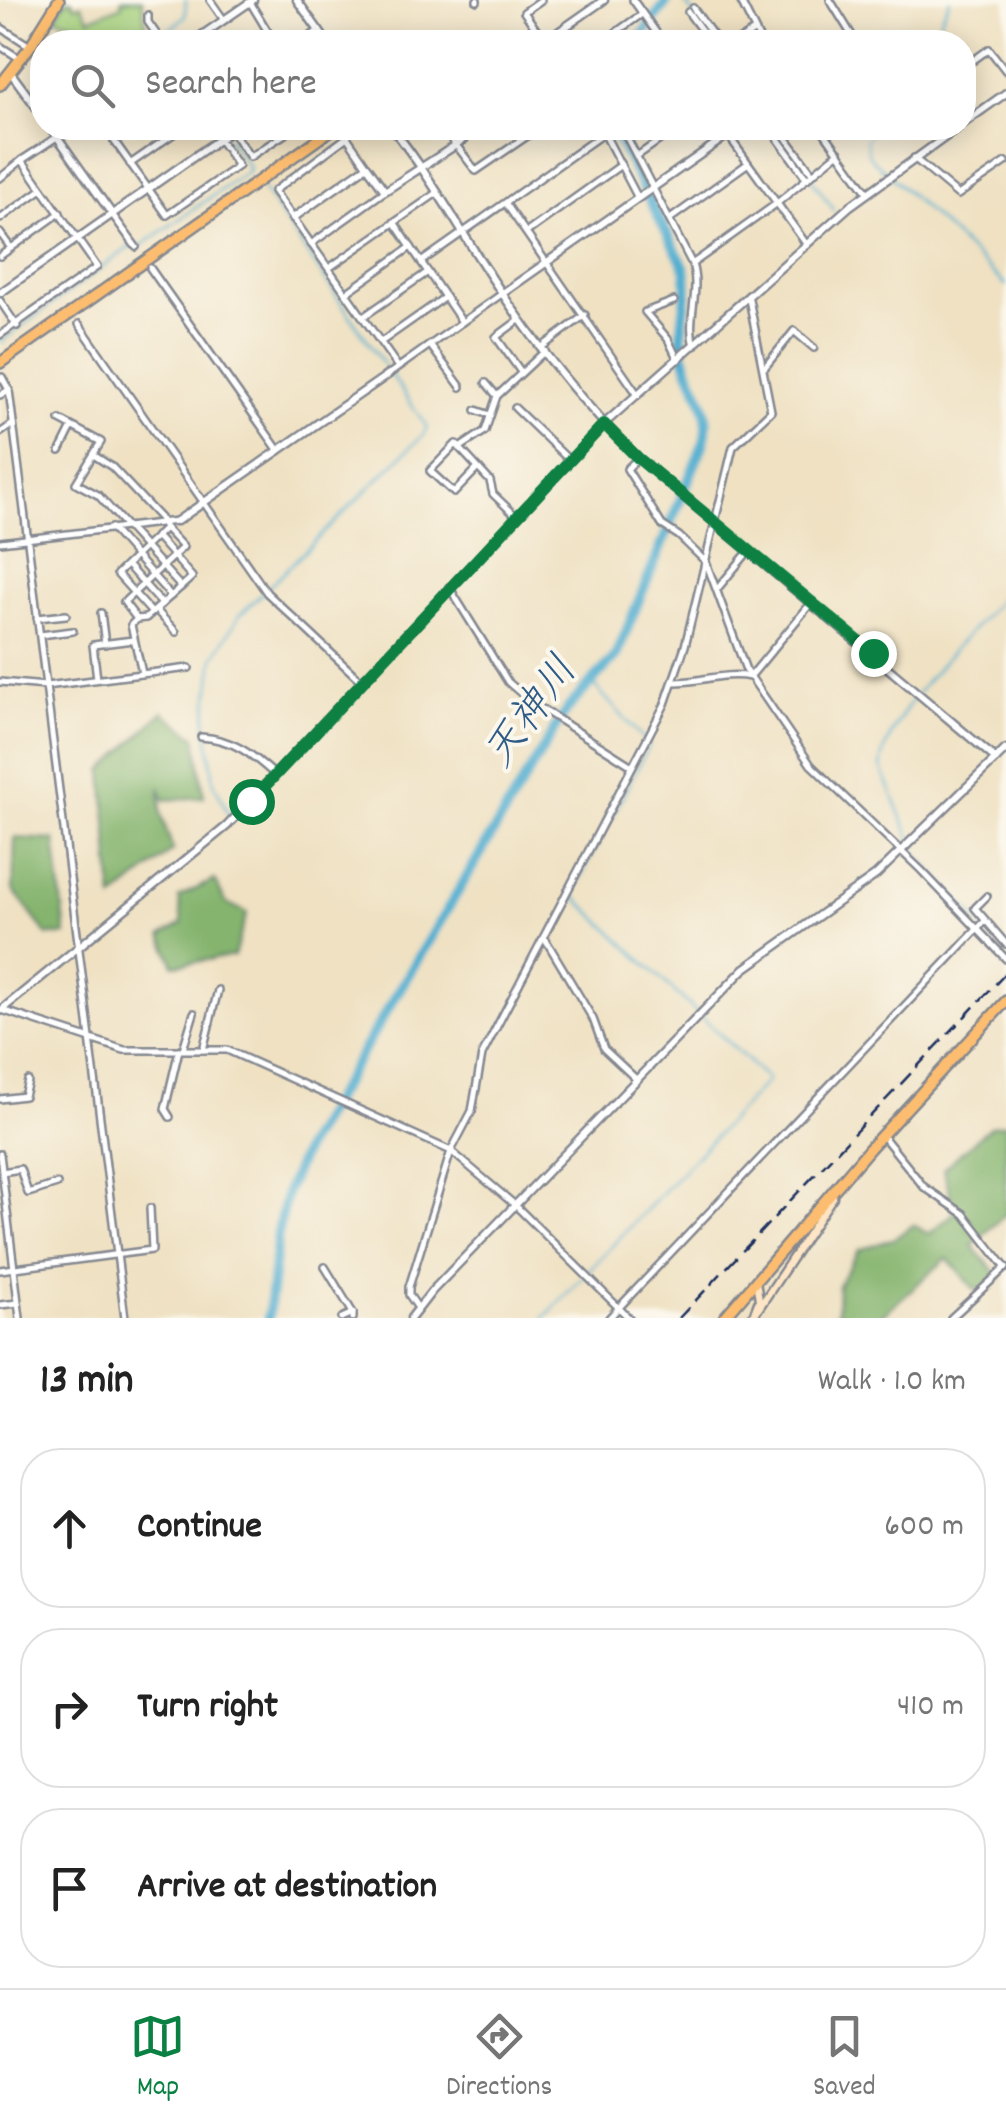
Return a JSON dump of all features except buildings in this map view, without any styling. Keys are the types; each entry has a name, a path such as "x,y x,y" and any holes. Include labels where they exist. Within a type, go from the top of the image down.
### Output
{"highway":[{"path":"40,30 58,0"},
{"path":"0,85 30,46"},
{"path":"0,363 317,140"},
{"path":"724,1318 870,1148 1006,1001"}],"main road":[{"path":"753,1316 870,1148"},
{"path":"753,1316 759,1288 756,1281"}],"street":[{"path":"210,0 224,20"},
{"path":"297,0 318,30"},
{"path":"536,30 524,12 540,0"},
{"path":"633,0 653,30"},
{"path":"740,0 754,30"},
{"path":"830,0 849,30"},
{"path":"209,30 251,1 266,30"},
{"path":"560,30 598,2"},
{"path":"702,30 690,10 708,30"},
{"path":"619,30 642,14"},
{"path":"148,15 154,30"},
{"path":"0,27 30,46"},
{"path":"0,46 21,60"},
{"path":"976,59 989,49 1006,71"},
{"path":"12,73 30,98"},
{"path":"976,114 1006,93"},
{"path":"0,178 53,140"},
{"path":"60,140 136,247"},
{"path":"114,140 167,215 238,166 220,140"},
{"path":"130,164 165,140"},
{"path":"16,326 0,297 218,140"},
{"path":"240,140 250,156 275,140"},
{"path":"342,140 274,191 381,342 394,371"},
{"path":"350,140 385,191"},
{"path":"402,140 440,192 503,293 604,424 638,458 996,759"},
{"path":"452,140 476,172 522,140"},
{"path":"312,244 463,140"},
{"path":"421,262 594,140"},
{"path":"608,140 638,198"},
{"path":"628,140 698,281 692,329 694,347"},
{"path":"637,156 660,140"},
{"path":"0,542 128,526 164,526 177,521 653,188 714,140"},
{"path":"731,140 807,245"},
{"path":"780,140 810,176"},
{"path":"787,140 810,176"},
{"path":"830,140 867,192"},
{"path":"1,1010 206,845 604,424 867,192 940,140"},
{"path":"692,264 776,204 839,152"},
{"path":"914,158 958,195 1006,162"},
{"path":"0,336 98,267 22,160"},
{"path":"670,219 747,164"},
{"path":"527,232 621,165"},
{"path":"294,218 368,166"},
{"path":"0,220 42,189"},
{"path":"329,268 440,192"},
{"path":"506,203 638,394"},
{"path":"0,256 60,213"},
{"path":"394,222 462,322"},
{"path":"0,233 11,248"},
{"path":"346,293 411,247"},
{"path":"150,268 279,451"},
{"path":"363,318 428,272"},
{"path":"381,342 445,297"},
{"path":"418,1308 409,1295 409,1287 451,1151 472,1111 482,1055 675,682 732,448 771,411 749,299"},
{"path":"674,301 644,312 668,339 678,360"},
{"path":"460,448 484,431 497,396 543,349 585,315"},
{"path":"521,318 496,336 521,372"},
{"path":"78,324 265,590 361,681"},
{"path":"764,368 794,331 814,348"},
{"path":"430,345 461,388"},
{"path":"0,378 8,390 13,424 124,1318"},
{"path":"486,382 497,396"},
{"path":"0,395 8,390"},
{"path":"515,408 570,460"},
{"path":"476,410 490,415"},
{"path":"60,420 101,442 76,483 98,495 181,587"},
{"path":"0,433 13,424"},
{"path":"60,451 72,427"},
{"path":"477,469 454,494 430,471 456,444 490,481 492,494 516,516"},
{"path":"94,455 112,466 183,547 124,602 138,618"},
{"path":"638,458 627,469 662,525 706,562 750,677 810,765 980,926 1005,956"},
{"path":"157,609 134,593 117,574 164,526"},
{"path":"111,528 172,596"},
{"path":"142,674 131,624 146,618 192,578 156,536"},
{"path":"718,588 749,550"},
{"path":"127,565 176,632"},
{"path":"449,587 508,682 632,766"},
{"path":"750,677 812,602"},
{"path":"101,613 105,644"},
{"path":"37,618 66,614"},
{"path":"40,635 74,632"},
{"path":"97,678 93,645 133,640"},
{"path":"0,682 46,686 188,668"},
{"path":"675,682 732,674 750,677"},
{"path":"201,737 218,738 247,749 275,775"},
{"path":"411,1318 744,969 856,891 903,852 1006,749"},
{"path":"986,896 974,908 980,926 1006,944"},
{"path":"609,1318 980,926"},
{"path":"543,936 593,1019 604,1049 636,1080"},
{"path":"203,1050 218,990"},
{"path":"1,1010 124,1050 227,1050 451,1151 515,1205 629,1318"},
{"path":"170,1117 166,1109 194,1014"},
{"path":"0,1099 24,1096 28,1081"},
{"path":"882,1135 924,1186 964,1214 1006,1267 951,1318"},
{"path":"0,1154 20,1318"},
{"path":"2,1172 20,1169 28,1193 58,1184"},
{"path":"0,1270 152,1250 150,1208"},
{"path":"326,1267 353,1315 342,1318"},
{"path":"0,1305 18,1302"}],"green space":[{"path":"67,0 75,6 81,4 89,19 122,5 121,0 142,0 146,25 114,30 55,18"},
{"path":"163,712 196,737 204,797 164,800 160,787 161,814 173,850 113,899 103,771"},
{"path":"15,838 55,840 66,935 47,935 13,890"},
{"path":"215,880 225,902 247,913 234,956 174,965 162,936 182,924 179,897"},
{"path":"1006,1124 1006,1214 972,1245 1000,1278 976,1291 947,1258 879,1318 837,1318 838,1285 859,1250 895,1238 913,1225 929,1234 955,1212 943,1169 991,1126"}],"waterway":[{"path":"169,30 185,16 186,0"},
{"name":"天神川","path":"646,30 668,0"},
{"path":"683,0 705,30"},
{"path":"936,30 950,0"},
{"path":"0,342 130,247 138,248 247,172 249,168 229,140"},
{"name":"天神川","path":"268,1318 279,1225 287,1191 305,1148 568,708 616,656 704,442 706,414 682,345 685,268 618,140"},
{"path":"784,140 834,210"},
{"path":"866,140 869,156 1006,285"},
{"path":"229,815 214,783 206,720 214,657 239,616 427,427 263,189"},
{"path":"1006,593 913,699 886,746 881,767 918,856 1006,951"},
{"path":"544,1318 768,1080 572,894 649,745 592,683"}],"railway":[{"path":"679,1318 1006,973"}],"route":[{"path":"251,801 604,424 638,458 873,653"}]}
